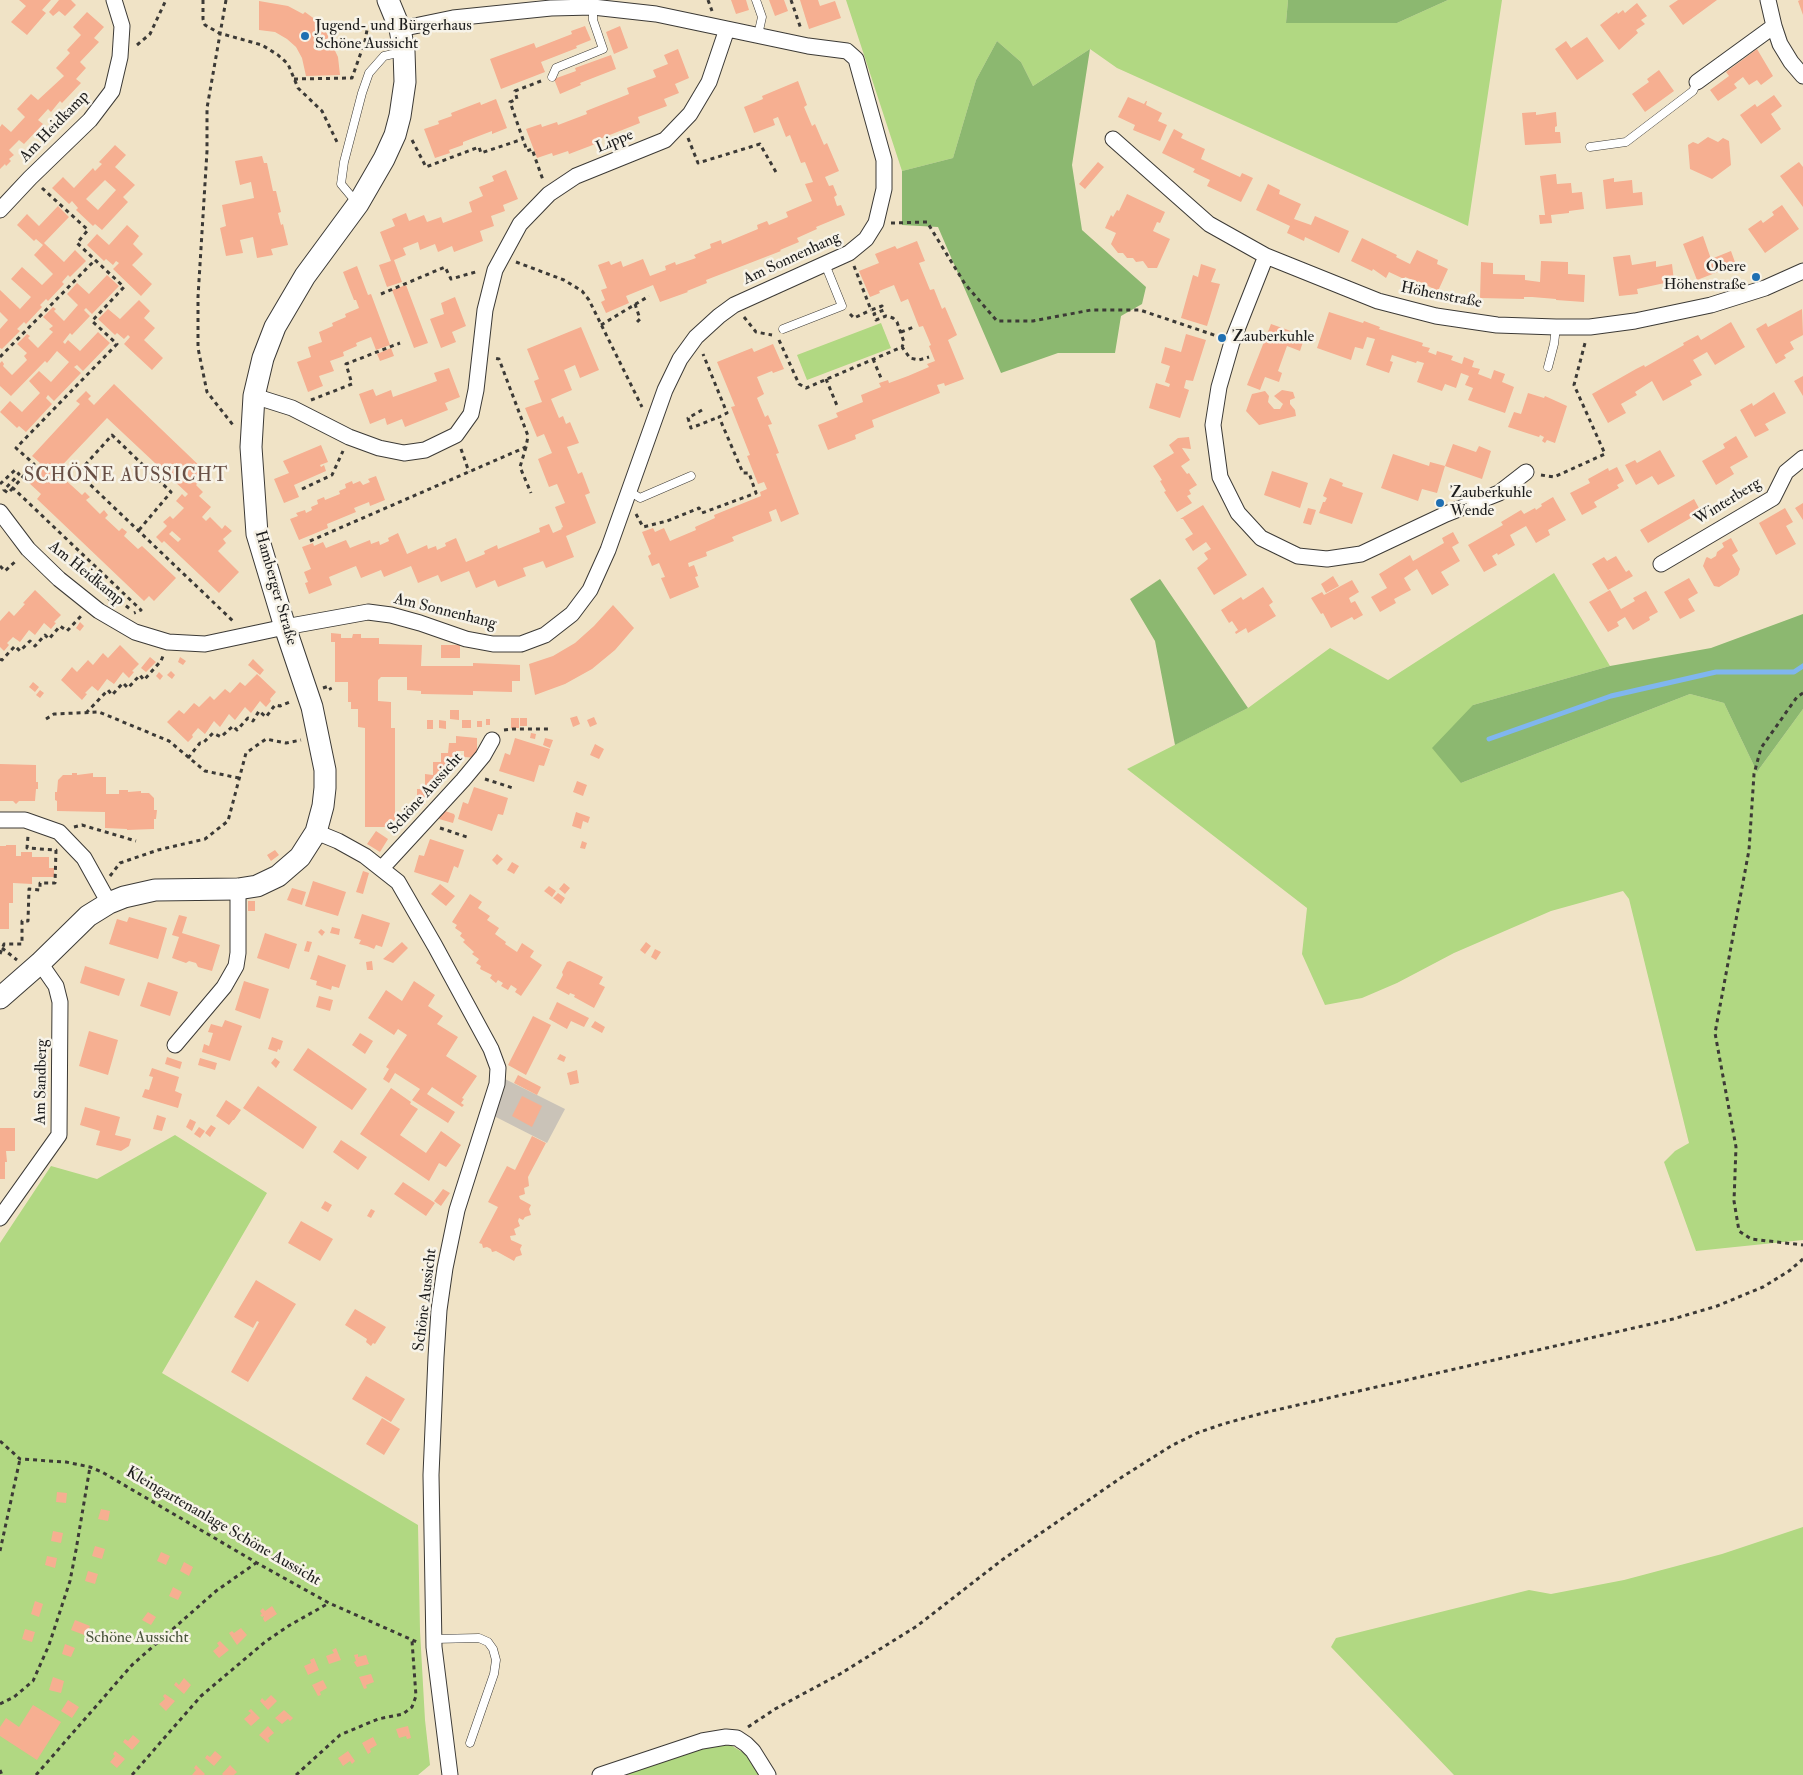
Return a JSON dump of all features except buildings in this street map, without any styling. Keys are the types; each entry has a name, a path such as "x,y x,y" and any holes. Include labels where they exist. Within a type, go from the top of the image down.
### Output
{"street":[{"name":"Am Heidkamp","path":"0,210 90,120 112,90 120,58 122,26 114,0"},
{"name":"Hamberger Straße","path":"0,998 40,963 88,916 105,896 124,897 155,890 238,889 257,886 278,876 300,857 316,832 324,806 325,770 308,693 285,627 257,534 251,447 254,396 257,378 266,351 275,327 289,301 358,204 384,159 395,135 405,82 404,51 400,29 388,0"},
{"path":"1768,0 1780,44 1791,62 1803,76"},
{"name":"Am Sonnenhang","path":"285,627 368,612 399,617 466,639 493,644 521,644 546,634 572,614 590,590 608,550 665,390 680,359 696,337 734,305 849,253 866,239 876,224 884,189 884,160 856,59 847,51 808,46 656,14 551,4 453,18 400,29"},
{"path":"1697,82 1774,26"},
{"name":"Lippe","path":"456,436 471,414 476,390 485,310 498,263 520,224 549,194 576,176 665,140 690,114 709,82 727,29"},
{"name":"Höhenstraße","path":"1112,139 1209,224 1266,256 1378,301 1436,316 1497,325 1590,327 1635,321 1711,305 1765,288 1803,271"},
{"path":"1266,256 1232,342 1219,387 1213,425 1220,476 1238,513 1260,538 1298,556 1327,559 1361,554 1446,514 1499,494 1526,472"},
{"path":"254,396 292,408 349,437 379,448 404,453 425,450 456,436"},
{"name":"Winterberg","path":"1661,564 1773,498 1786,472 1803,458"},
{"name":"Am Heidkamp","path":"0,512 28,550 59,579 92,605 135,632 168,642 205,644 285,627"},
{"name":"Schöne Aussicht","path":"382,868 468,774 483,756 492,740"},
{"path":"0,820 28,821 59,832 84,858 105,896"},
{"name":"Schöne Aussicht","path":"316,832 358,852 382,868 398,882 436,946 491,1049 498,1068 497,1084 457,1210 445,1268 439,1310 431,1476 434,1643 448,1771 450,1775"},
{"path":"174,1045 224,987 236,966 238,953 238,889"},
{"name":"Am Sandberg","path":"0,1218 58,1135 60,1002 56,986 40,963"},
{"path":"600,1775 702,1741 726,1737 737,1738 753,1751 768,1775"}],"lane":[{"path":"756,0 762,17 758,35"},
{"path":"552,77 556,68 603,49 593,20 592,7"},
{"path":"358,204 341,184 344,162 362,93 369,73 384,56 404,51"},
{"path":"1590,146 1626,142 1693,91 1697,82"},
{"path":"783,329 842,306 825,264"},
{"path":"1548,367 1556,327"},
{"path":"628,494 640,498 691,476"},
{"path":"434,1643 479,1638 488,1642 493,1649 496,1660 494,1674 470,1743"}],"path":[{"path":"120,58 150,34 166,0"},
{"path":"203,0 203,19 205,25 219,33 262,45 288,64 298,88 322,112 334,134 344,162"},
{"path":"226,0 207,108 198,297 198,348 206,392 251,447"},
{"path":"791,0 808,46"},
{"path":"294,79 352,78 367,30"},
{"path":"549,194 532,149 527,151 510,102 517,99 514,91 552,77"},
{"path":"400,116 426,168 478,147 481,153 523,139"},
{"path":"682,122 698,164 760,144 777,174"},
{"path":"0,484 15,470 19,474 4,490 8,494 34,464 16,448 117,344 92,321 124,287 77,243 88,230 30,178"},
{"path":"876,224 927,222 964,284 997,321 1033,321 1091,310 1140,310 1232,342"},
{"path":"849,253 871,310"},
{"path":"0,357 95,260"},
{"path":"381,294 445,267 451,279 498,263 564,280 582,291 589,300 651,426"},
{"path":"601,325 649,296"},
{"path":"635,304 640,319 636,323"},
{"path":"734,305 756,332 776,336 785,350 799,384 806,388 902,347 904,342 897,322 890,316 876,320 874,314 884,310 882,306 854,318 842,306"},
{"path":"1526,472 1554,477 1605,454 1574,385 1590,327"},
{"path":"901,332 914,328"},
{"path":"696,337 727,413 691,428 688,418 702,410"},
{"path":"292,408 352,384 346,364 400,343"},
{"path":"902,347 910,358 920,360 929,357"},
{"path":"479,355 499,359 528,436 520,467 531,494"},
{"path":"873,359 881,378"},
{"path":"826,379 838,408"},
{"path":"628,494 643,526 666,521 699,508 702,513 756,494 749,473 743,473 719,417"},
{"path":"139,530 171,492 112,436 78,473 249,636"},
{"path":"456,436 469,472"},
{"path":"302,489 332,474 349,437"},
{"path":"310,541 400,500 526,447"},
{"path":"13,488 141,610 136,614 119,601"},
{"path":"0,566 5,571 28,550"},
{"path":"0,658 2,660 15,646 20,651 30,641 35,646 45,635 49,639 60,626 67,631 92,605"},
{"path":"86,713 108,690 112,694 123,683 128,688 140,675 144,680 161,661 168,642"},
{"path":"188,758 200,743 204,743 213,733 221,737 233,726 237,730 248,718 253,721 259,712 266,717 275,705 280,706 308,693"},
{"path":"1803,693 1797,697 1761,748 1754,774 1749,850 1715,1033 1736,1147 1734,1202 1739,1231 1751,1239 1803,1245"},
{"path":"46,719 54,714 99,712 170,741 188,758 206,771 239,778"},
{"path":"492,740 500,731 548,729"},
{"path":"105,896 120,863 158,850 206,839 228,821 246,753 266,739 286,743 319,736"},
{"path":"468,774 513,788"},
{"path":"0,954 4,944 22,944 22,921 28,921 29,889 40,890 40,883 55,883 56,850 27,848 28,821"},
{"path":"425,823 470,838"},
{"path":"56,830 82,825 136,841"},
{"path":"737,1738 752,1723 840,1674 917,1626 1002,1560 1114,1482 1171,1446 1197,1433 1263,1413 1673,1319 1717,1306 1763,1287 1803,1259"},
{"path":"0,1441 20,1459 0,1551"},
{"name":"Kleingartenanlage Schöne Aussicht","path":"20,1459 66,1462 90,1467 102,1472 329,1603 412,1641 434,1643"},
{"path":"0,1704 14,1697 33,1681 49,1645 70,1581 90,1467"},
{"path":"36,1775 132,1665 216,1591 257,1563"},
{"path":"132,1775 201,1696 265,1642 290,1625 329,1603"},
{"path":"296,1775 340,1735 378,1719 403,1714 412,1707 416,1696 412,1641"},
{"path":"0,1770 2,1775"}],"shaded area":[{"path":"505,1079 565,1109 547,1143 492,1115"}],"green space":[{"path":"846,0 1288,0 1286,23 1397,23 1448,0 1502,0 1468,226 1117,68 1090,49 1033,86 1021,62 997,41 976,80 953,158 902,171"},
{"path":"1288,0 1448,0 1397,23 1286,23"},
{"path":"997,41 1021,62 1033,86 1090,49 1072,165 1082,230 1146,287 1142,304 1121,316 1115,353 1058,353 1001,373 938,227 902,225 902,171 953,158 976,80"},
{"path":"881,323 891,348 807,380 797,355"},
{"path":"1554,573 1610,666 1473,705 1461,783 1690,694 1724,703 1757,772 1803,709 1803,1240 1696,1251 1664,1162 1675,1151 1689,1143 1629,899 1623,891 1551,911 1454,953 1397,983 1362,998 1325,1005 1302,954 1307,908 1127,769 1248,708 1330,648 1388,680"},
{"path":"1160,579 1248,708 1175,745 1155,641 1130,599"},
{"path":"1803,614 1803,709 1757,772 1724,703 1690,694 1461,783 1432,748 1473,705 1610,666 1711,648"},
{"path":"175,1135 267,1193 162,1373 418,1525 420,1631 425,1720 430,1765 418,1775 0,1775 0,1243 51,1166 97,1179"},
{"path":"1803,1527 1803,1775 1454,1775 1331,1647 1336,1638 1529,1590 1551,1594 1624,1580 1722,1554"},
{"path":"720,1744 732,1746 744,1753 762,1775 622,1775 704,1747"}],"waterway":[{"path":"1489,739 1611,696 1716,672 1794,672 1803,666"}],"place":[{"name":"Jugend- und Bürgerhaus Schöne Aussicht","path":"305,36"},
{"name":"Obere Höhenstraße","path":"1756,277"},
{"name":"Zauberkuhle","path":"1222,338"},
{"name":"Zauberkuhle Wende","path":"1440,503"}],"district":[{"name":"SCHÖNE AUSSICHT","path":"126,477"}]}
